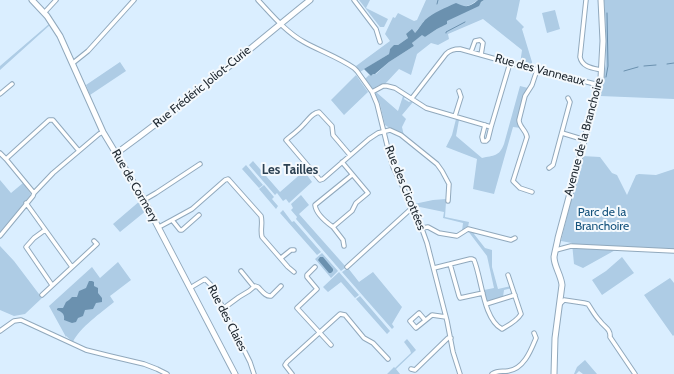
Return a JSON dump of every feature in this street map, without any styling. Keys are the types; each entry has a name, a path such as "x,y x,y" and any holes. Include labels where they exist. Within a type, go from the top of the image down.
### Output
{"main road":[{"name":"Rue de Cormery","path":"32,0 52,23 60,36 103,132 117,153 159,227 235,374"},
{"name":"Rue Frédéric Joliot-Curie","path":"117,153 207,85 280,23 310,0"},
{"name":"Avenue de la Branchoire","path":"556,250 601,78 604,41 601,0"},
{"path":"554,374 555,338 562,285 555,259 556,250"}],"street":[{"path":"44,13 56,0"},
{"path":"72,63 88,51 134,0"},
{"name":"Rue des Cicottées","path":"258,0 291,34 354,68 372,92 379,110 393,167 422,228 434,268 460,374"},
{"path":"354,0 376,29 380,42"},
{"path":"586,0 580,57 583,64 586,66 601,70"},
{"name":"Rue des Vanneaux","path":"471,52 475,41 480,40 483,43 481,55"},
{"name":"Rue des Vanneaux","path":"412,98 440,62 449,52 455,49 460,49 566,78 599,85"},
{"path":"485,126 482,137 483,141 488,139 510,63"},
{"path":"532,192 520,188 514,181 527,137 519,123 519,120 525,96 532,85 537,70"},
{"path":"0,94 12,84"},
{"path":"372,92 383,86 390,86 412,98 426,108 491,127"},
{"path":"455,116 461,97 459,91"},
{"path":"549,168 553,165 562,133 570,102 568,98"},
{"path":"350,155 333,135 332,126 319,112 314,113 286,140 320,180 323,179 369,139 378,133 390,130 401,135 437,164 449,184 448,201"},
{"path":"6,159 51,119 79,151"},
{"path":"0,236 34,193 53,173 103,132"},
{"path":"562,133 584,140"},
{"path":"0,153 34,193"},
{"path":"333,227 352,211 356,203 368,193 342,162"},
{"path":"144,200 200,164"},
{"path":"344,246 343,240 333,227 315,210 315,205 352,175"},
{"path":"159,227 192,209 228,179 260,214 262,220 262,236 294,272"},
{"path":"26,203 72,267"},
{"path":"347,267 413,207"},
{"path":"172,220 181,230 199,215"},
{"path":"422,228 428,227 439,233 457,236 468,229 511,240 515,238"},
{"path":"45,230 34,238 26,247 52,285"},
{"path":"42,295 97,244 94,241"},
{"path":"556,250 571,246 674,251"},
{"path":"281,258 291,250 294,250"},
{"path":"434,268 470,259 474,260 486,304 494,323 502,329 521,316 521,310 508,275"},
{"path":"450,264 460,298 483,293"},
{"path":"315,267 307,275 307,277 317,289 297,308 331,345"},
{"path":"241,271 254,287 258,287 270,297 281,286"},
{"name":"Rue des Claies","path":"190,288 204,279 207,280 212,286 250,362 254,374"},
{"path":"224,308 254,287"},
{"path":"486,304 515,295"},
{"path":"560,304 564,300 588,304 601,323 606,326 610,333 610,337 635,374"},
{"path":"292,374 285,365 286,362 339,315 344,315 364,338 374,343 388,359"},
{"path":"425,320 432,315 446,317"},
{"path":"0,331 14,321 21,320 79,347 144,364 167,374"},
{"path":"492,374 498,371 506,372 512,370 522,363 536,338 534,333"},
{"path":"411,369 415,370 448,338 451,338"}],"green space":[{"path":"359,0 370,0 366,8 388,19 384,27 380,27"},
{"path":"426,0 478,0 470,5 424,21 415,33 406,34 408,38 390,49 389,54 360,72 356,66 390,41 385,34 393,17 395,18 398,13 414,21 417,20"},
{"path":"484,0 520,0 516,19 524,27 522,29 532,64 529,66 520,64 522,50 483,19 448,34 449,39 438,45 431,43 417,54 411,75 399,69 385,84 379,85 372,89 365,79 369,75 371,76 376,74 389,62 414,46 412,43 422,34 425,37 447,24 446,21"},
{"path":"604,0 674,0 674,99 600,96 606,64"},
{"path":"555,10 560,29 547,33 542,13"},
{"path":"49,24 50,25 0,70 0,66"},
{"path":"120,62 126,71 90,95 86,85"},
{"path":"356,75 368,92 344,115 331,100"},
{"path":"520,86 528,88 524,95 517,122 521,128 513,127 494,194 473,189 477,159 446,147 452,135 456,119 459,120 456,136 482,158 496,155 504,144"},
{"path":"376,92 398,111 403,96 405,96 404,99 409,102 413,102 402,115 406,119 402,127 404,136 385,125 380,104 375,95"},
{"name":"Parc de la Branchoire","path":"582,156 600,157 612,173 617,175 627,195 636,175 656,175 674,169 674,251 619,248 583,268 574,264 572,243 561,241"},
{"path":"253,161 280,192 304,171 312,182 289,203 286,199 283,201 277,193 275,195 249,165"},
{"path":"246,165 263,185 259,188 242,169"},
{"path":"0,180 11,193 23,183 31,194 0,234"},
{"path":"264,185 274,197 272,199 278,206 276,209 259,189"},
{"path":"301,195 309,205 299,214 346,267 341,271 296,219 297,217 291,210 293,208 291,204"},
{"path":"446,199 445,217 469,222 468,227 462,231 463,223 443,218 444,212 415,206 414,204"},
{"path":"141,200 147,210 120,232 113,224"},
{"path":"283,210 292,222 294,221 321,252 317,255 280,213"},
{"path":"468,231 475,233 474,234 485,248 492,250 492,267 498,289 511,286 512,288 504,290 503,297 488,302 487,301 484,290 494,288 487,256"},
{"path":"0,246 14,261 42,298 25,314 14,316 0,310"},
{"path":"322,253 338,271 331,278 315,259"},
{"path":"622,257 634,273 602,295 592,280 606,271"},
{"path":"118,262 131,280 110,296 114,302 85,326 73,342 66,337 49,306 92,267 100,278"},
{"path":"348,268 359,282 373,272 402,307 392,324 394,327 392,329 342,272"},
{"path":"339,272 359,295 355,298 341,282 328,292 323,287"},
{"path":"670,278 674,283 673,336 644,295"},
{"path":"360,296 390,331 387,334 356,299"},
{"path":"407,339 416,350 396,369 400,374 387,374 411,353 404,342"},
{"path":"585,360 597,374 583,374 579,371 574,374 577,367"}],"shaded area":[{"path":"478,0 484,0 479,6 447,21 447,24 425,37 422,35 412,43 414,46 389,62 375,74 371,76 364,69 389,54 390,49 394,45 398,45 408,38 406,34 412,29 415,33 425,20 440,10 456,3 463,6 468,6"},
{"path":"320,257 323,257 333,269 331,273 329,273 318,260"},
{"path":"89,281 94,282 94,286 98,288 98,293 102,298 102,302 96,303 93,309 85,310 83,316 78,318 76,322 72,323 64,320 64,315 57,309 63,308 66,302 72,297 77,297 79,291 86,288"}],"waterway":[{"path":"437,4 438,0"},
{"path":"606,77 608,66 607,13"},
{"path":"446,33 465,22"},
{"path":"667,64 674,63"},
{"path":"644,66 656,65"},
{"path":"624,71 638,67"}],"district":[{"name":"Les Tailles","path":"290,170"}]}
